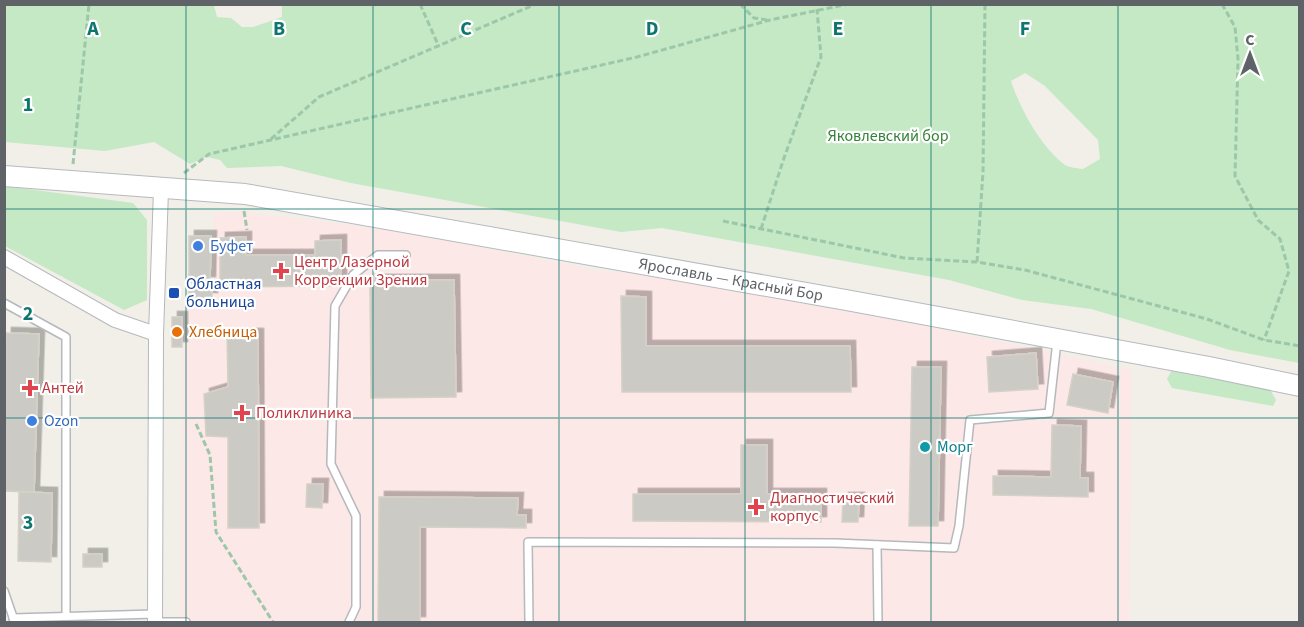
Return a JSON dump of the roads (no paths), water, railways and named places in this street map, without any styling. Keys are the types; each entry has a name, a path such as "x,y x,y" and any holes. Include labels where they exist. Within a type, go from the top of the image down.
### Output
{"street":[{"name":"Ярославль — Красный Бор","path":"4,176 161,190 245,194 1058,339 1299,386"},
{"path":"155,619 156,334 161,190"},
{"path":"4,257 115,320 156,334"}],"lane":[{"path":"349,622 356,607 356,516 331,464 335,306 353,275 378,255 406,255"},
{"path":"4,303 66,337 66,616"},
{"path":"529,622 528,542 877,545 954,548 959,526 970,420 1049,413 1058,339"},
{"path":"877,545 878,622"},
{"path":"4,591 14,620 66,616 186,622"}],"place":[{"name":"Буфет","path":"198,246"},
{"name":"Центр Лазерной Коррекции Зрения","path":"281,271"},
{"name":"Областная больница","path":"174,293"},
{"name":"Хлебница","path":"177,332"},
{"name":"Антей","path":"30,388"},
{"name":"Поликлиника","path":"242,413"},
{"name":"Ozon","path":"32,421"},
{"name":"Морг","path":"925,447"},
{"name":"Диагностический корпус","path":"756,507"}],"park label":[{"name":"Яковлевский бор","path":"888,136"}]}
